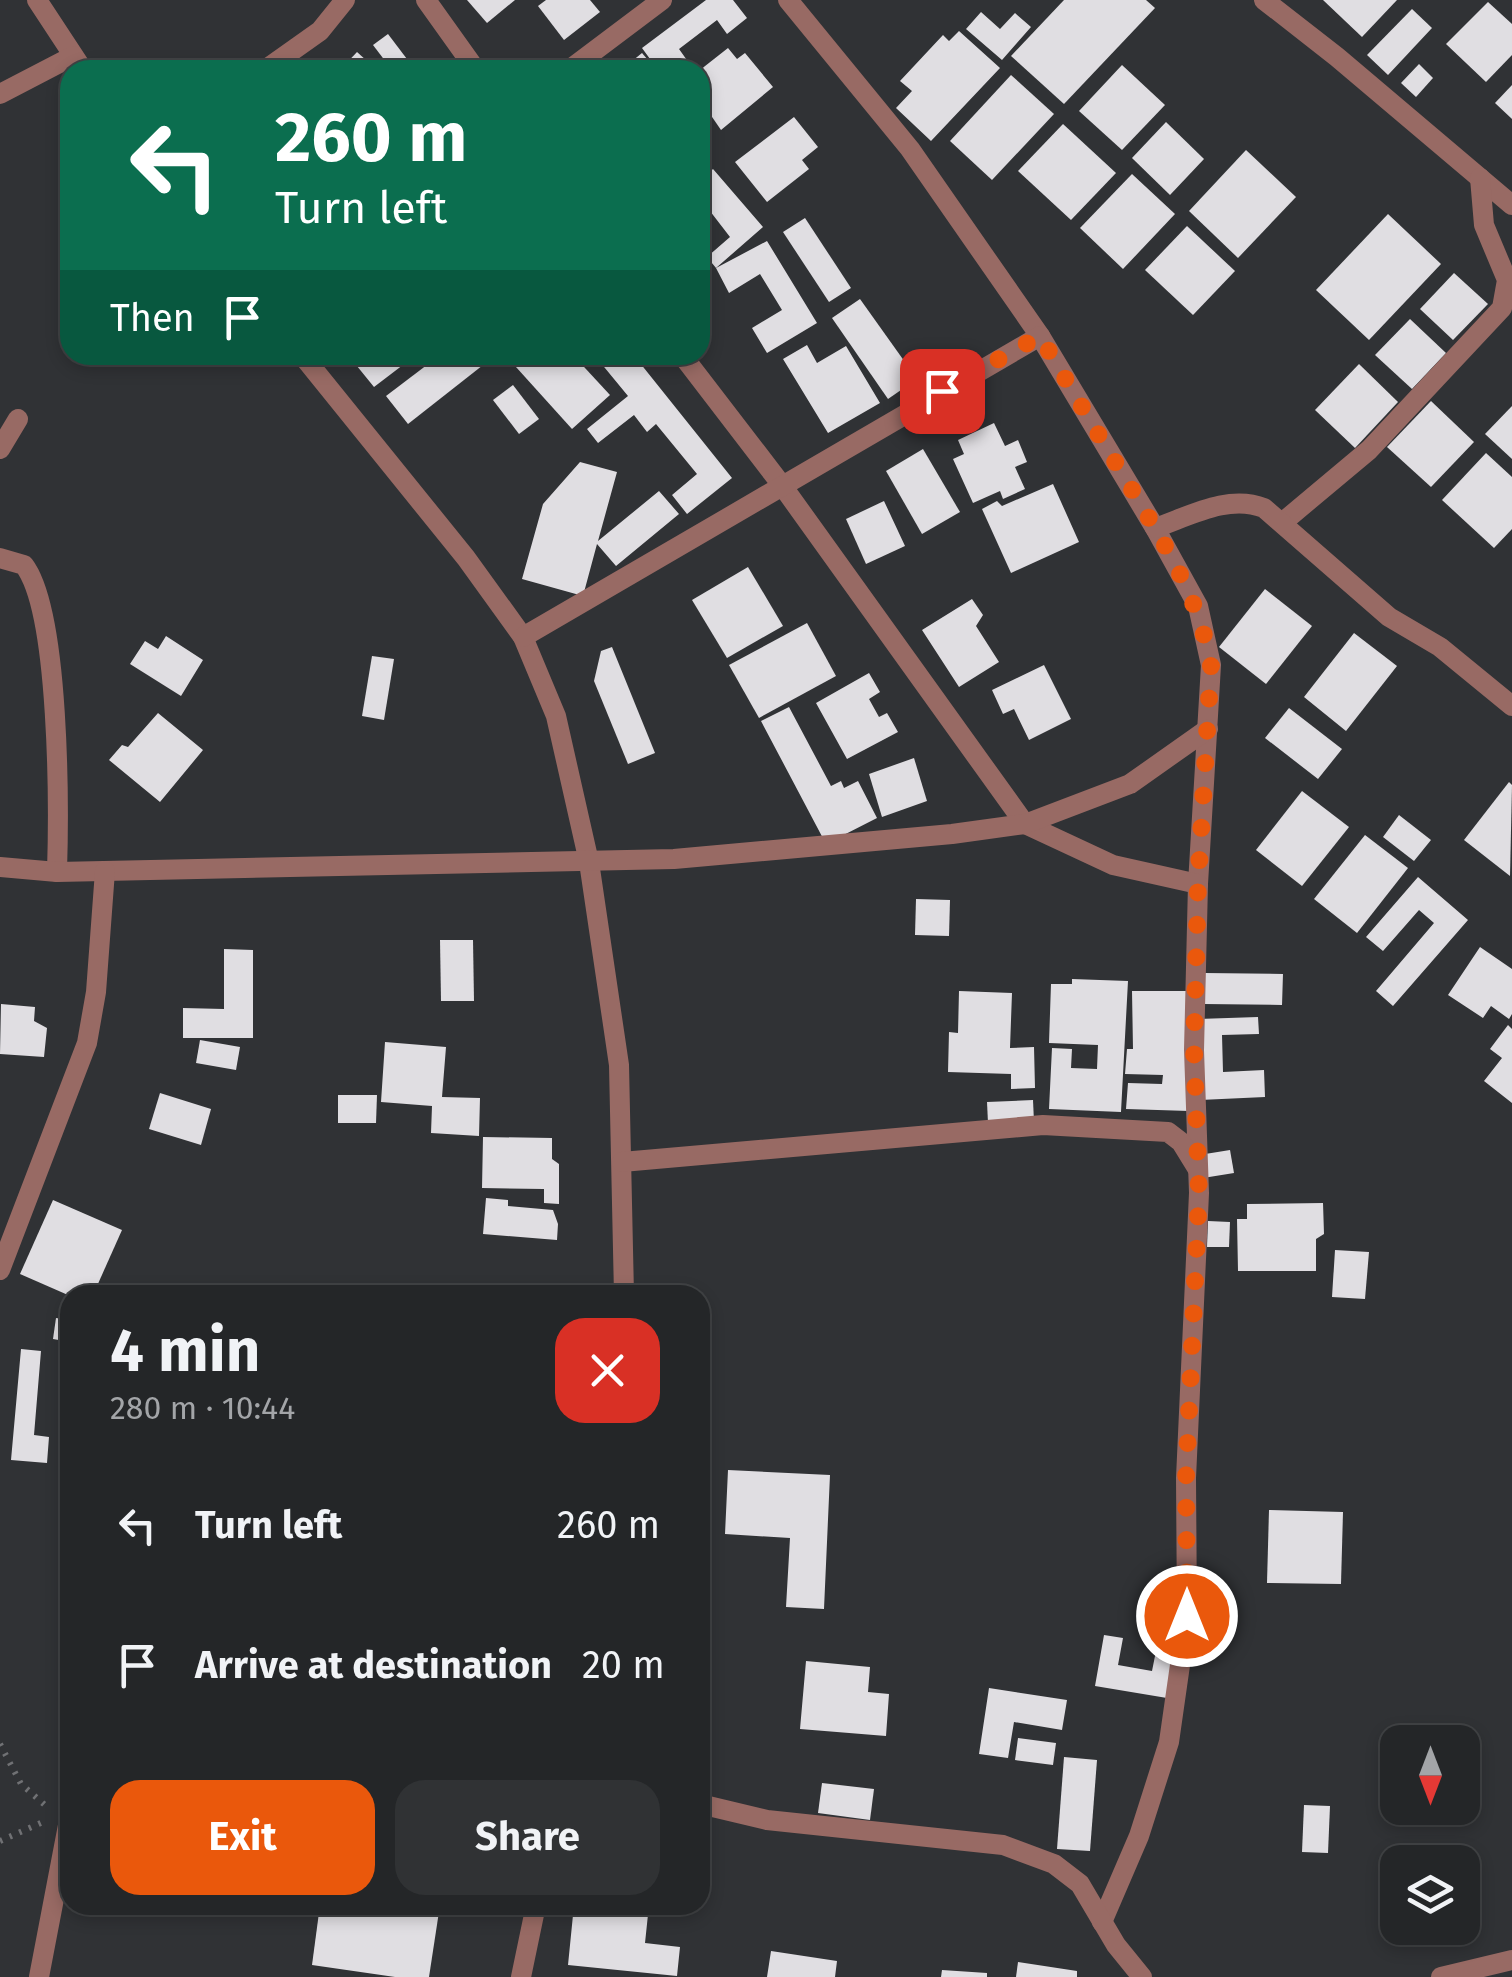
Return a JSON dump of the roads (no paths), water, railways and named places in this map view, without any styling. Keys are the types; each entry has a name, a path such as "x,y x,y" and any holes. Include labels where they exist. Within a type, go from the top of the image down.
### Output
{"street":[{"path":"36,0 76,60"},
{"path":"279,60 320,31 345,0"},
{"path":"426,0 469,60"},
{"path":"582,60 662,0"},
{"path":"788,0 910,149 1040,336 1198,606 1211,666 1198,884 1194,1050 1198,1169 1186,1478 1187,1616 1169,1742 1140,1836 1102,1922"},
{"path":"1264,0 1512,205"},
{"path":"0,94 60,70"},
{"path":"1283,522 1368,450 1502,308 1507,280 1484,225 1480,178"},
{"path":"523,637 1040,336"},
{"path":"310,365 466,558 523,637 556,716 589,862 619,1065 624,1285"},
{"path":"690,365 1026,824 1114,865 1198,884"},
{"path":"0,449 18,420"},
{"path":"1155,528 1227,503 1247,502 1264,508 1360,594 1440,647 1512,706"},
{"path":"0,558 24,565 38,594 49,664 60,788 57,872"},
{"path":"0,867 57,872 674,859 1026,824 1130,784 1208,729"},
{"path":"0,1270 87,1043 96,992 105,871"},
{"path":"622,1162 1043,1125 1168,1132 1181,1142 1198,1169"},
{"path":"710,1806 767,1820 1004,1845 1054,1864 1080,1884 1142,1977"},
{"path":"39,1977 60,1841"},
{"path":"522,1977 534,1915"},
{"path":"1441,1977 1512,1960"}]}
